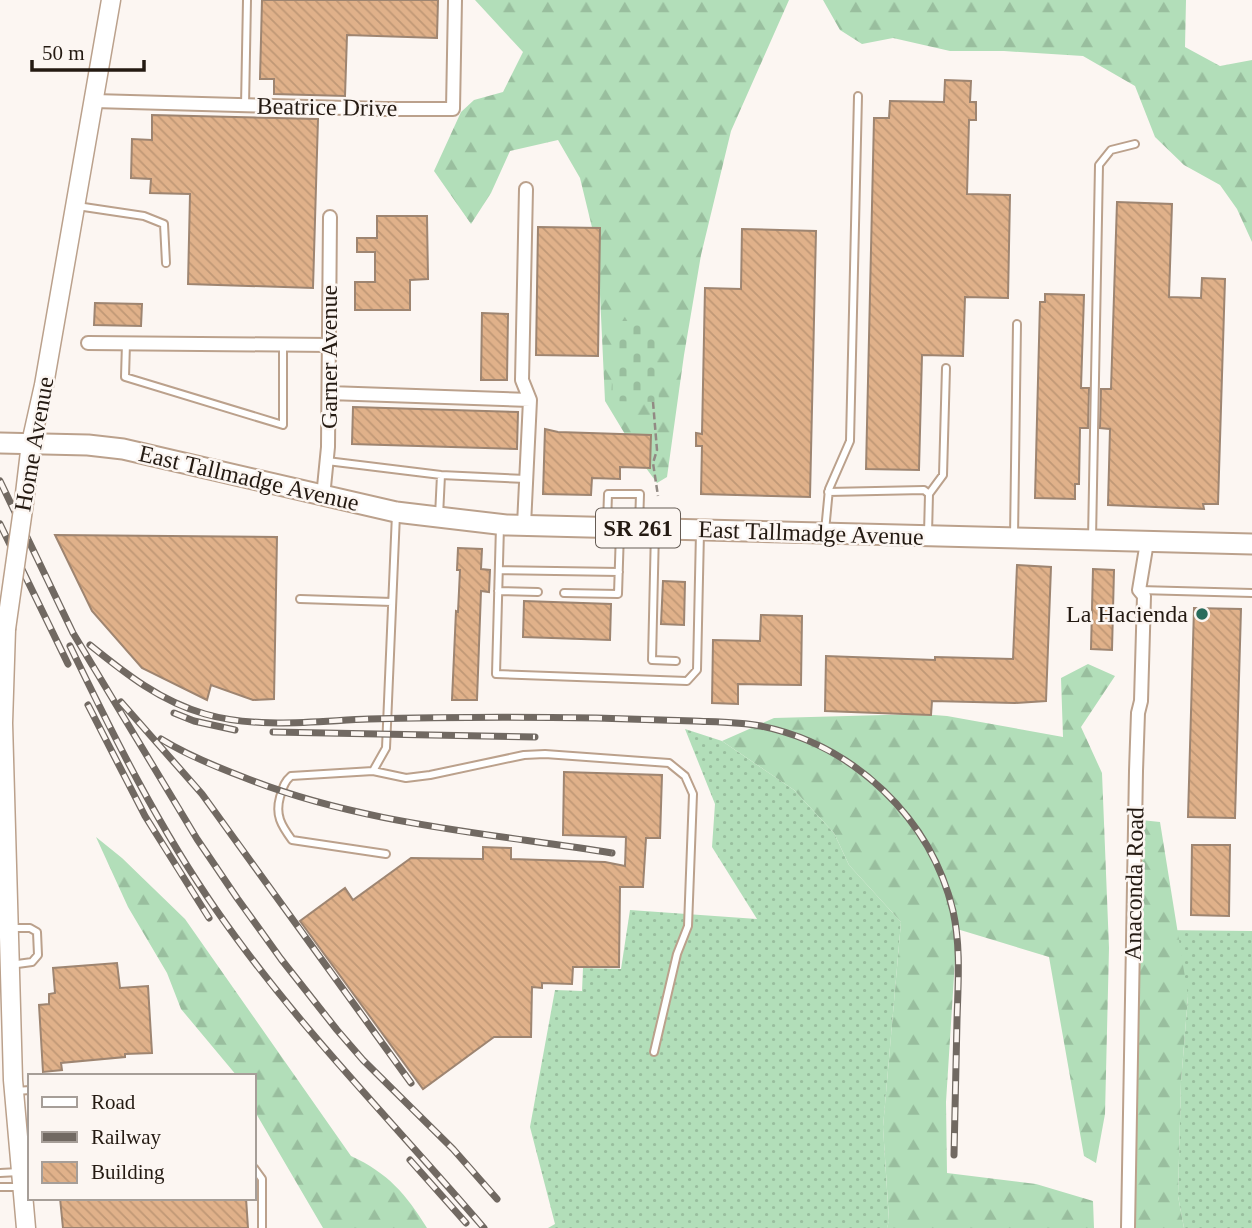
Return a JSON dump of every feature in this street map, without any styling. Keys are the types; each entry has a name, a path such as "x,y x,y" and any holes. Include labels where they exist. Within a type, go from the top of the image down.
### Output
{"main road":[{"name":"East Tallmadge Avenue","path":"0,443 88,445 157,456 396,512 500,524 1252,544"}],"street":[{"name":"Home Avenue","path":"26,1228 22,1091 6,1044 9,965 4,928 3,723 6,629 31,443 44,385 111,0"},
{"name":"Beatrice Drive","path":"93,101 384,109 453,108 455,0"},
{"path":"524,525 530,400 522,380 526,189"},
{"name":"Garner Avenue","path":"323,496 329,393 330,217"},
{"path":"88,343 330,345"},
{"path":"329,393 530,400"},
{"name":"Anaconda Road","path":"1128,1228 1136,771 1144,608 1144,596 1139,590 1147,542"}],"lane":[{"path":"245,106 247,0"},
{"path":"824,533 828,492 850,441 858,96"},
{"path":"1092,541 1099,165 1111,149 1135,144"},
{"path":"75,206 144,216 164,224 166,263"},
{"path":"1013,538 1017,324"},
{"path":"126,343 125,377 283,425 283,344"},
{"path":"928,536 929,494 943,475 946,368"},
{"path":"327,461 441,475 526,479"},
{"path":"439,518 441,475"},
{"path":"828,492 924,490 929,494"},
{"path":"564,593 618,594 619,572 630,528 640,494 608,494 630,528 652,660 676,661"},
{"path":"373,771 386,748 396,512"},
{"path":"500,524 496,674 688,681 697,670 700,529"},
{"path":"499,570 619,572"},
{"path":"1139,590 1252,593"},
{"path":"498,592 538,593"},
{"path":"300,600 391,602"},
{"path":"386,854 292,840 282,826 276,810 285,781 291,776 373,771 405,778 524,755 545,754 669,763 685,776 693,794 688,926 677,954 654,1052"},
{"path":"4,928 30,928 37,932 38,955 32,962 9,965"},
{"path":"0,1173 23,1171"},
{"path":"0,1187 23,1171"},
{"path":"256,1171 261,1179 261,1228"}],"path":[{"path":"653,402 653,431 657,450 653,463 658,496"}],"green space":[{"path":"475,0 789,0 731,131 701,255 667,477 657,483 605,401 598,252 580,178 558,140 510,151 491,193 471,224 434,171 461,112 474,100 503,92 523,52"},
{"path":"823,0 1186,0 1185,47 1220,66 1252,60 1252,242 1237,209 1220,185 1184,165 1155,137 1135,86 1083,56 950,51 893,38 862,44 840,30"},
{"path":"615,321 655,321 659,402 611,401"},
{"path":"1088,664 1115,676 1081,727 1102,773 1109,948 1105,1114 1096,1163 1084,1156 1049,957 957,929 946,1102 947,1173 1036,1184 1093,1201 1094,1228 887,1228 889,1220 883,1127 901,922 849,865 834,833 794,790 722,741 774,718 921,714 947,716 1063,737 1061,678"},
{"path":"685,729 722,741 794,790 834,833 849,865 901,922 883,1127 889,1221 887,1228 548,1228 555,1224 530,1127 555,990 582,991 583,968 621,969 630,910 757,919 712,847 715,804"},
{"path":"1141,820 1160,822 1188,996 1181,1082 1178,1196 1184,1228 1131,1228"},
{"path":"96,837 122,858 185,919 351,1156 386,1177 427,1228 323,1228 256,1113 256,1074 235,1074 181,1009 167,973 128,907"},
{"path":"1157,930 1252,931 1252,1228 1184,1228 1178,1196 1181,1082 1188,996"}],"building":[{"path":"262,0 438,0 437,38 347,35 345,96 274,94 274,79 260,79"},
{"path":"945,80 971,81 970,102 976,102 976,120 969,120 967,194 1010,195 1008,298 965,297 963,356 922,355 919,470 866,469 874,118 889,118 890,101 944,102"},
{"path":"152,115 318,119 313,288 188,284 190,194 150,193 151,179 131,178 132,139 152,140"},
{"path":"1117,202 1172,204 1169,297 1201,298 1202,278 1225,279 1218,504 1203,504 1204,509 1108,505 1110,429 1100,428 1101,389 1111,389"},
{"path":"377,216 427,216 428,279 410,280 410,310 355,310 355,282 375,282 375,252 357,252 357,238 377,238"},
{"path":"538,227 600,228 598,356 536,355"},
{"path":"742,229 816,231 810,497 701,494 702,446 696,446 696,433 702,434 705,288 741,289"},
{"path":"1045,294 1084,295 1081,388 1089,388 1088,428 1080,428 1079,484 1075,484 1075,499 1035,498 1040,302 1045,302"},
{"path":"95,303 142,304 141,326 94,325"},
{"path":"482,313 508,314 507,380 481,380"},
{"path":"353,407 518,412 517,449 352,444"},
{"path":"545,429 558,432 651,435 650,468 620,467 620,479 592,478 591,495 543,494"},
{"path":"55,535 277,537 274,699 253,700 211,685 207,700 142,668 92,611"},
{"path":"458,548 482,549 481,569 490,570 489,592 481,591 477,700 452,700 460,570 457,570"},
{"path":"1017,565 1051,567 1046,701 932,701 931,715 825,711 826,656 935,660 935,657 1013,659"},
{"path":"1093,569 1114,570 1112,650 1091,649"},
{"path":"663,581 685,582 684,625 661,624"},
{"path":"524,601 611,604 610,640 523,637"},
{"path":"1194,608 1241,609 1235,818 1188,817"},
{"path":"761,615 802,616 801,685 738,684 738,704 712,703 713,640 760,641"},
{"path":"564,772 662,775 660,838 646,838 643,887 620,887 619,967 573,967 572,984 542,983 542,988 532,987 531,1037 494,1037 423,1089 300,921 345,888 353,900 411,858 483,859 483,847 511,848 511,859 605,862 625,866 626,837 563,835"},
{"path":"1192,845 1230,845 1229,916 1191,915"},
{"path":"117,963 120,988 148,986 152,1053 61,1063 62,1070 43,1072 39,1005 49,1004 49,994 55,993 53,968"},
{"path":"60,1200 246,1200 248,1228 63,1228"}],"railway":[{"path":"0,481 73,633 197,839 237,898 337,1030 363,1060 453,1149 497,1199"},
{"path":"0,524 68,664"},
{"path":"90,645 158,694 205,714 225,719 266,723 482,717 728,722 761,726 795,736 827,750 857,768 884,791 907,817 927,846 942,877 953,911 958,966 954,1155"},
{"path":"70,646 157,815 217,911 312,1034 484,1228"},
{"path":"121,702 202,794 411,1083"},
{"path":"88,705 145,816 209,918"},
{"path":"174,713 194,721 235,730"},
{"path":"273,732 535,737"},
{"path":"161,739 232,773 333,806 425,825 612,853"},
{"path":"410,1160 466,1223"}],"place":[{"name":"La Hacienda","path":"1202,614"}]}
